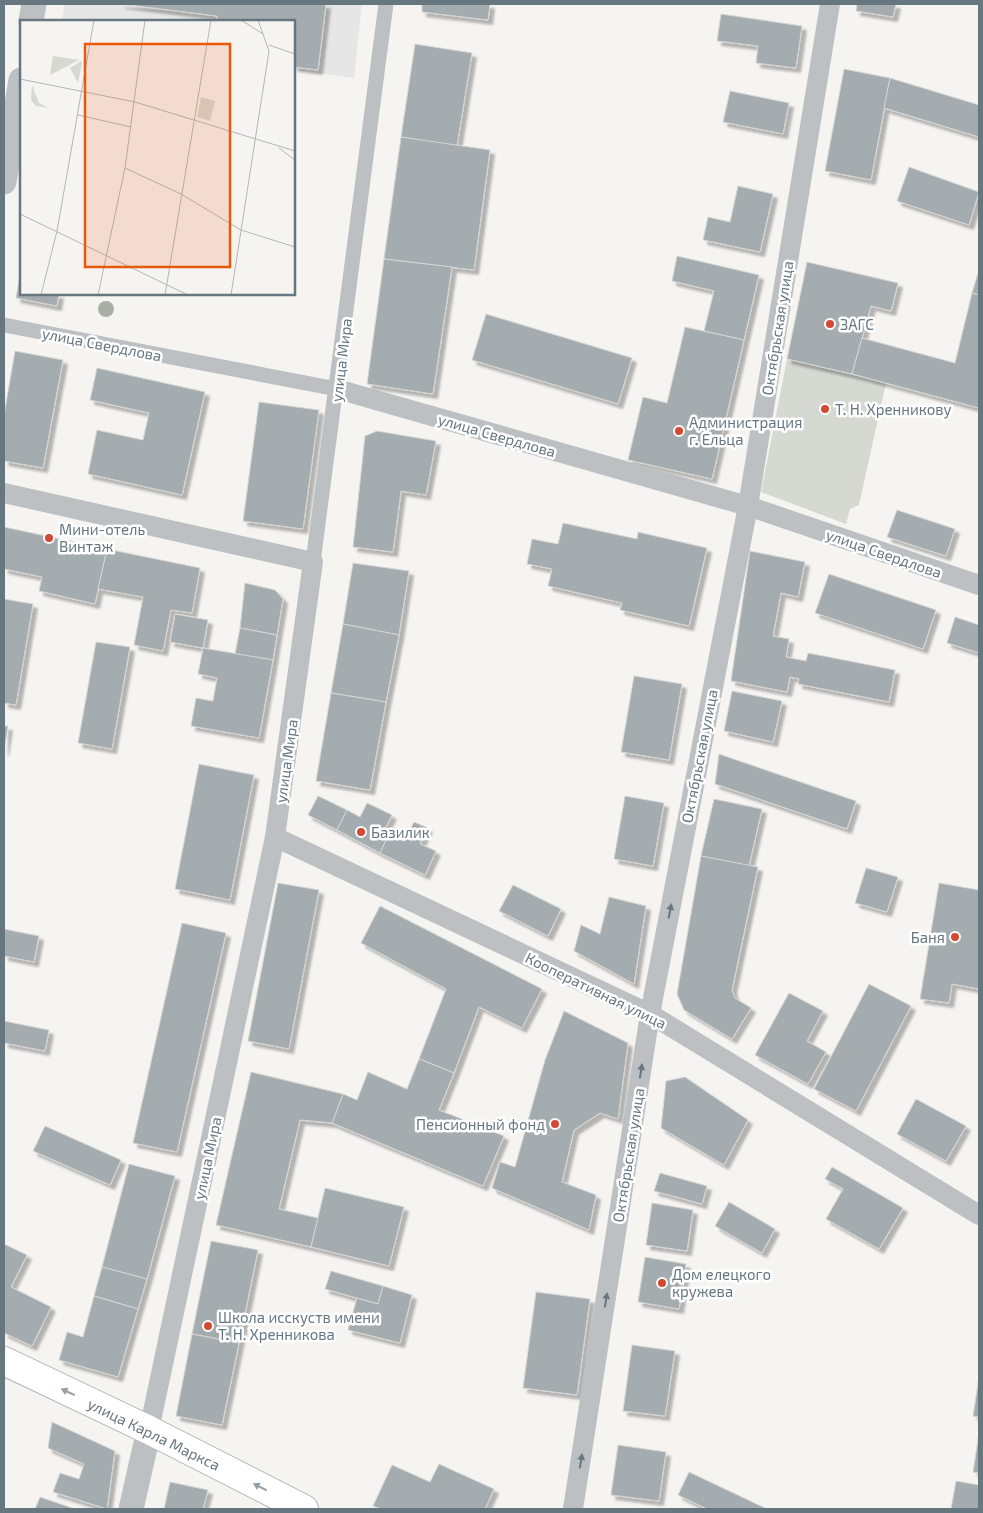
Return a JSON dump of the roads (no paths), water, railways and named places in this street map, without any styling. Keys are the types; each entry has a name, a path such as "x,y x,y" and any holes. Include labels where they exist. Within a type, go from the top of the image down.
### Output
{"main road":[{"name":"улица Карла Маркса","path":"4,1362 148,1430 304,1509"}],"street":[{"path":"31,20 34,4"},
{"name":"улица Мира","path":"131,1509 275,837 337,389 386,4"},
{"name":"Октябрьская улица","path":"574,1509 650,1014 748,506 830,4"},
{"path":"4,182 20,86"},
{"name":"улица Свердлова","path":"4,325 337,389 748,506 979,585"},
{"path":"4,493 313,562"},
{"name":"Кооперативная улица","path":"275,837 650,1014 979,1215"}],"place":[{"name":"ЗАГС","path":"830,324"},
{"name":"Т. Н. Хренникову","path":"825,409"},
{"name":"Администрация г. Ельца","path":"679,431"},
{"name":"Мини-отель Винтаж","path":"49,538"},
{"name":"Базилик","path":"361,832"},
{"name":"Баня","path":"955,937"},
{"name":"Пенсионный фонд","path":"555,1124"},
{"name":"Дом елецкого кружева","path":"662,1283"},
{"name":"Школа исскуств имени Т. Н. Хренникова","path":"208,1326"}]}
